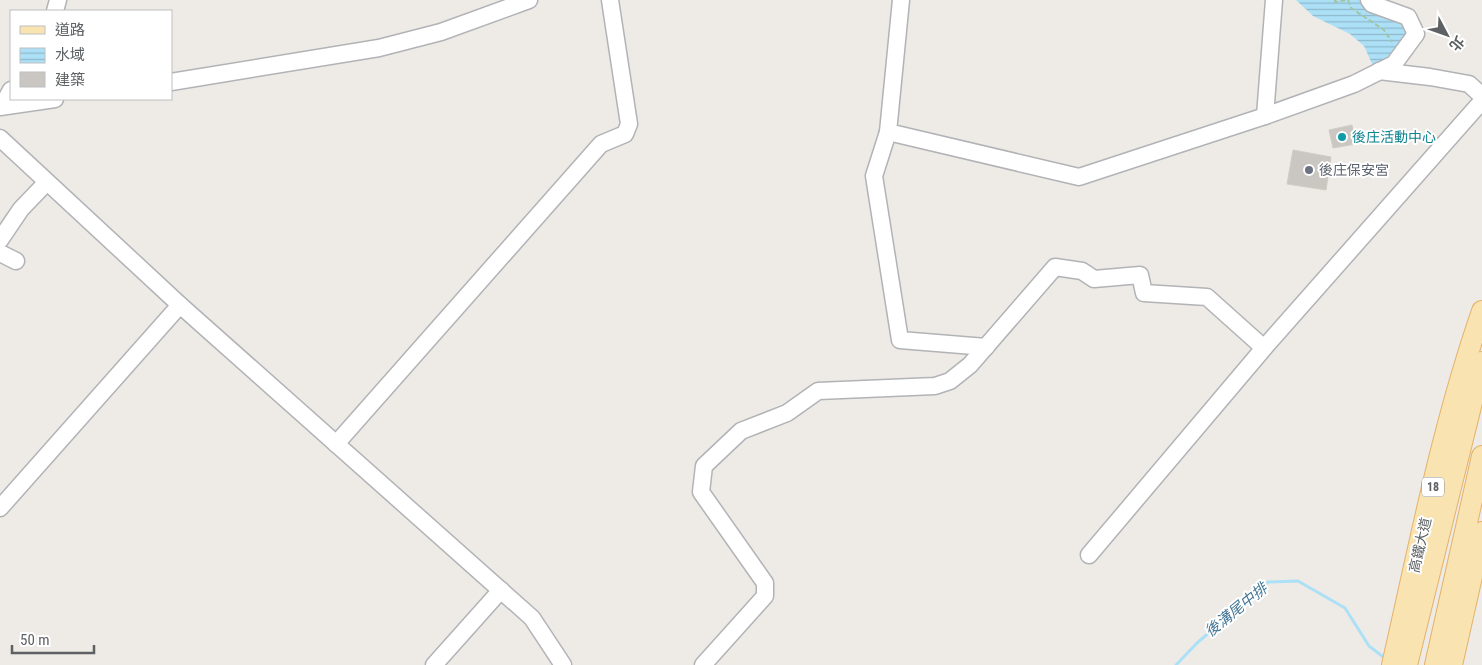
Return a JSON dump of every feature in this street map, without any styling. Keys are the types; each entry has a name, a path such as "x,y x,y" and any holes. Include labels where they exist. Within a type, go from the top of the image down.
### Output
{"main road":[{"name":"高鐵大道","path":"1392,665 1463,366 1482,311"},
{"name":"高鐵大道","path":"1407,665 1482,362"},
{"path":"1435,665 1482,456"},
{"path":"1452,665 1482,532"}],"street":[{"path":"172,82 378,48 441,32 506,6 529,0"},
{"path":"336,444 601,144 625,134 629,124 610,0"},
{"path":"901,0 888,132 874,176 900,340 986,347"},
{"path":"1265,116 1274,0"},
{"path":"888,132 1079,177 1265,116 1354,84 1394,64 1416,34 1408,17 1372,4 1369,0"},
{"path":"1379,71 1430,76 1469,84 1482,96"},
{"path":"1,106 10,92"},
{"path":"1,106 47,100"},
{"path":"1089,555 1264,348 1482,101"},
{"path":"0,138 46,183 180,305 532,618 563,665"},
{"path":"0,240 21,208 46,183"},
{"path":"0,253 16,261"},
{"path":"704,665 765,596 765,583 700,492 704,466 741,431 787,413 818,391 936,386 950,382 970,365 1055,267 1082,271 1094,279 1140,275 1144,293 1207,297 1264,348"},
{"path":"0,508 180,305"},
{"path":"434,665 501,590"}],"path":[{"path":"1334,0 1335,2 1347,0 1351,8 1384,30 1400,54"}],"water":[{"path":"1296,0 1362,0 1405,22 1408,32 1385,60 1373,66 1364,46 1350,34 1313,16"}],"building":[{"name":"後庄活動中心","path":"1352,125 1356,144 1333,148 1329,130"},
{"name":"後庄保安宮","path":"1293,150 1331,157 1326,190 1287,184"}],"waterway":[{"name":"後溝尾中排","path":"1176,665 1197,643 1268,582 1298,581 1345,608 1369,646 1386,659"}],"place":[{"name":"後庄活動中心","path":"1342,137"},
{"name":"後庄保安宮","path":"1309,170"}]}
